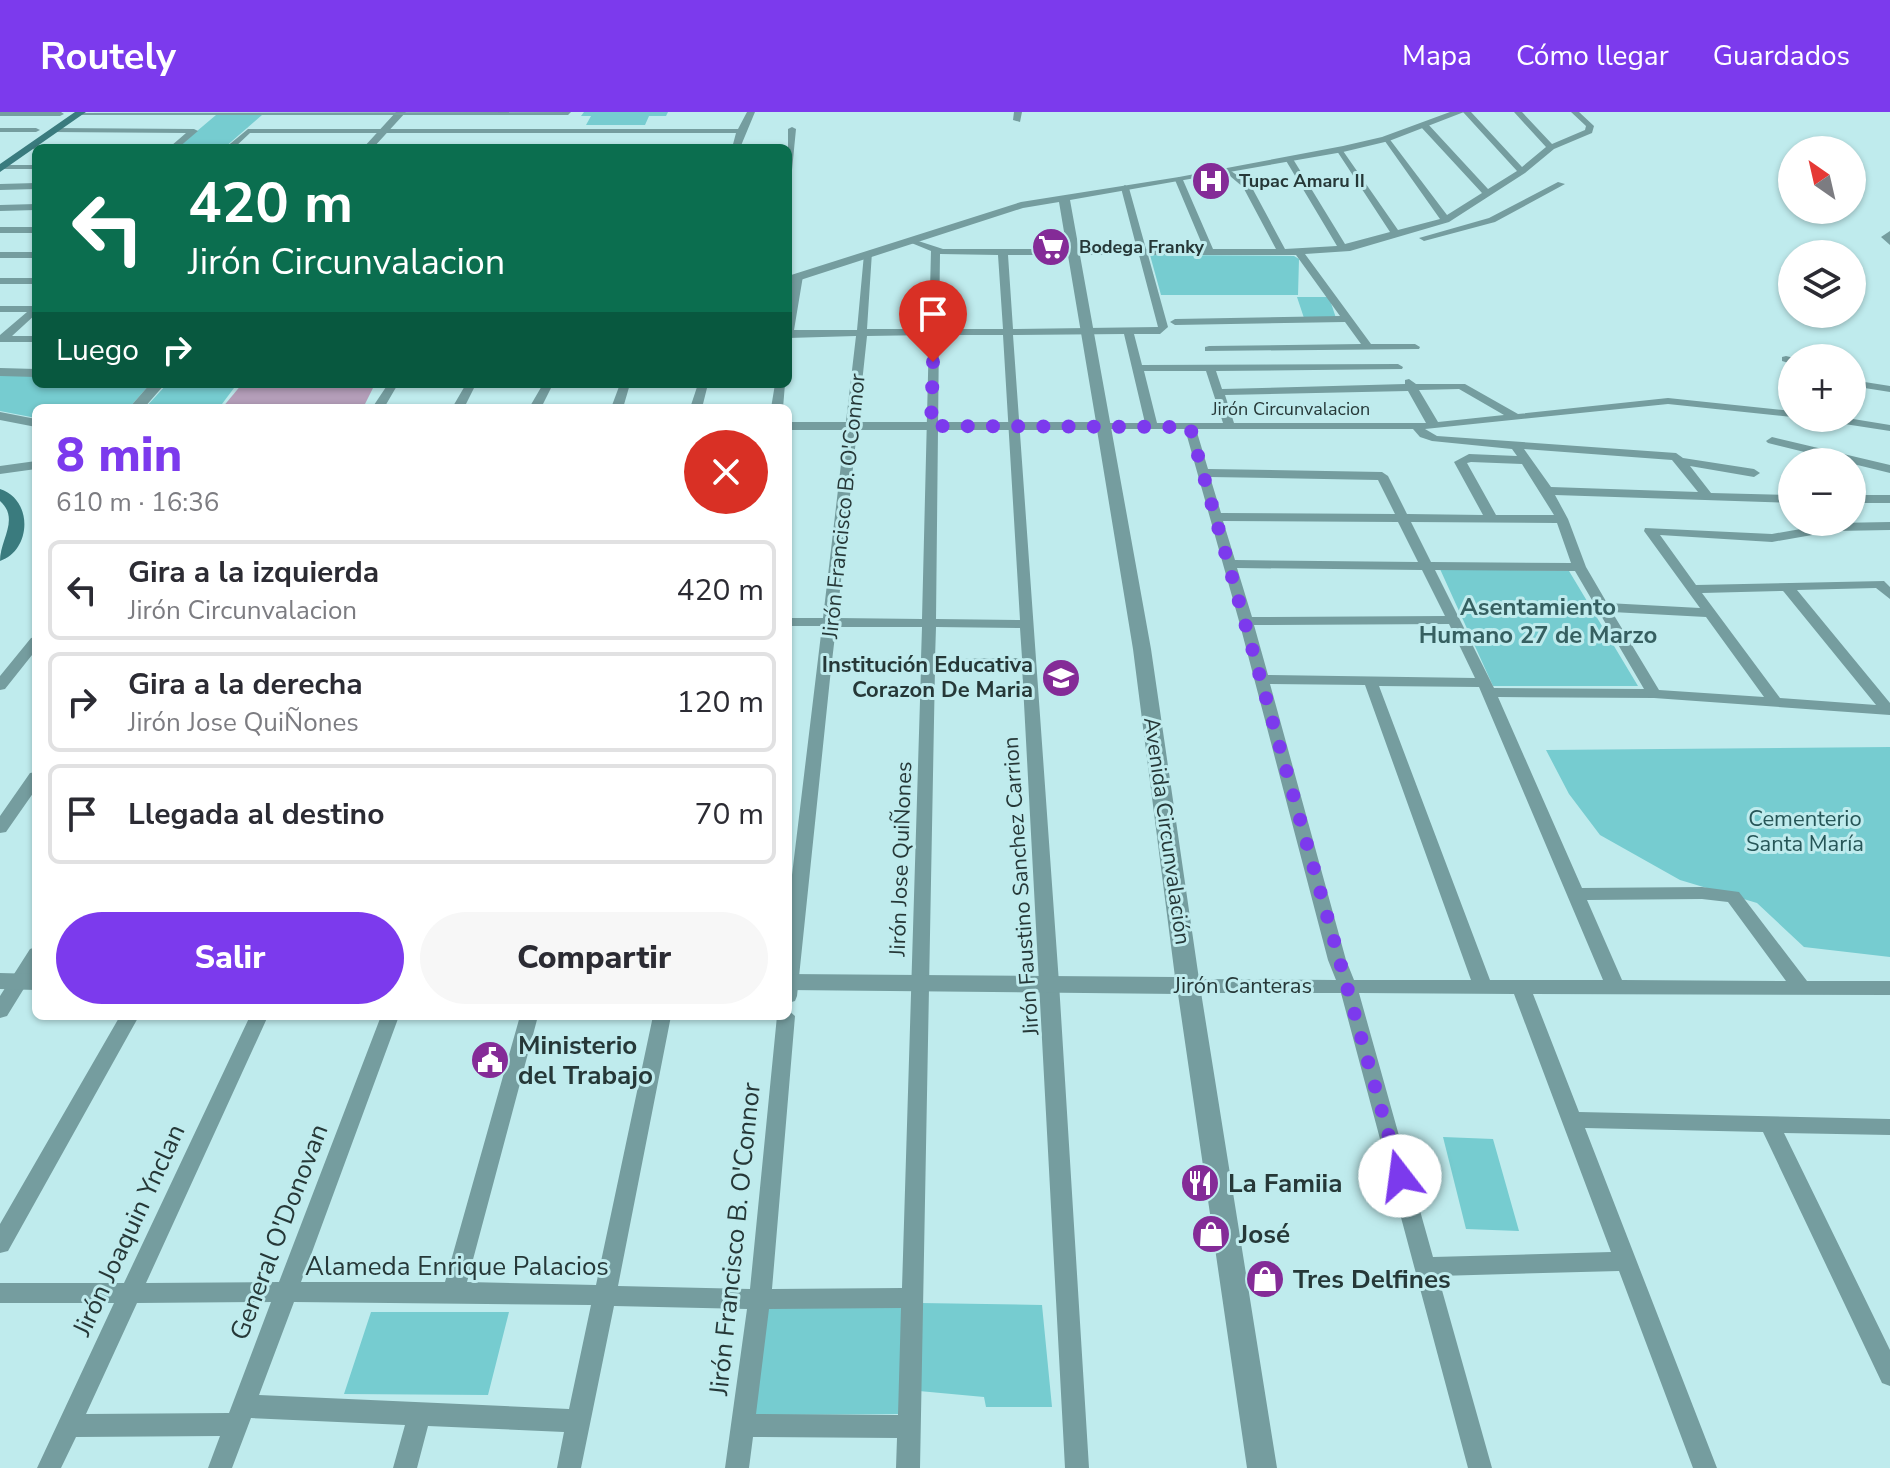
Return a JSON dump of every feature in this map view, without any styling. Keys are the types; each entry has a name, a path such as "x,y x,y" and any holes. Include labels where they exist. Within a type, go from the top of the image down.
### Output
{"main road":[{"path":"3,150 61,113"},
{"path":"35,144 80,113"},
{"path":"1,168 31,147"},
{"path":"0,494 10,500 20,520 17,531 0,556"}],"street":[{"path":"737,144 751,112"},
{"path":"793,278 1009,208 1338,150 1385,139 1459,112"},
{"path":"1467,112 1522,171"},
{"path":"1518,112 1551,147"},
{"path":"1343,248 1446,220 1522,171 1551,147 1589,131 1590,126 1575,112"},
{"path":"0,114 61,113"},
{"path":"80,113 569,113 562,131"},
{"path":"372,144 400,113"},
{"path":"1424,125 1487,194"},
{"path":"791,144 792,129"},
{"path":"0,130 36,130"},
{"path":"55,130 194,131 178,144"},
{"path":"233,144 248,131 562,131 573,135 741,131"},
{"path":"523,139 529,131"},
{"path":"1385,139 1446,220"},
{"path":"1338,150 1396,234"},
{"path":"1289,159 1343,248"},
{"path":"1,168 32,167"},
{"path":"1228,171 1247,186 1282,252"},
{"path":"1179,180 1210,253"},
{"path":"912,240 935,251 1003,253 1299,252 1371,247 1421,239 1492,220 1561,184"},
{"path":"0,187 32,186"},
{"path":"792,333 1153,333 1163,327 1125,188"},
{"name":"Avenida Circunvalación","path":"1064,197 1142,649 1188,986 1262,1468"},
{"path":"0,208 32,207"},
{"path":"0,230 32,230"},
{"path":"1890,234 1886,237 1890,242"},
{"name":"Jirón Jose QuiÑones","path":"908,1468 918,982 929,665 935,251"},
{"path":"1299,252 1345,319 1398,367 1434,426"},
{"name":"Jirón Faustino Sanchez Carrion","path":"1003,253 1050,983 1077,1468"},
{"name":"Jirón Francisco B. O'Connor","path":"793,889 827,665 854,425 869,254"},
{"path":"0,255 32,255"},
{"path":"0,281 32,281"},
{"path":"0,309 32,309"},
{"path":"1,339 32,312"},
{"path":"1175,322 1345,319"},
{"path":"1129,333 1152,426"},
{"path":"1,339 32,339"},
{"path":"1209,349 1415,347"},
{"path":"1138,368 1398,367"},
{"path":"1210,368 1230,427"},
{"path":"0,372 32,373"},
{"path":"1219,392 1461,386 1517,418"},
{"path":"1866,386 1890,389"},
{"path":"140,404 154,388"},
{"name":"Jirón Circunvalacion","path":"792,426 1434,426 1668,401 1778,413"},
{"path":"0,416 32,422"},
{"path":"1866,424 1890,428"},
{"path":"1416,426 1424,435 1436,439 1520,451 1676,457 1708,497"},
{"path":"1190,427 1480,1468"},
{"path":"1772,441 1890,469"},
{"path":"1520,451 1562,519 1579,567 1654,694"},
{"path":"1491,518 1460,462 1520,451"},
{"path":"1680,461 1754,473"},
{"path":"0,470 32,466"},
{"path":"1204,473 1382,476 1487,687 1615,986"},
{"path":"1547,491 1778,499"},
{"path":"1866,499 1890,499"},
{"path":"1216,517 1562,519"},
{"path":"1776,703 1707,613 1650,531 1772,538 1835,527 1890,526"},
{"path":"1230,564 1579,567"},
{"path":"1691,589 1789,589 1879,584 1890,595"},
{"path":"1789,589 1889,710"},
{"path":"1603,607 1707,613"},
{"path":"1246,621 1454,620"},
{"path":"792,622 1026,624"},
{"path":"0,686 29,659"},
{"path":"827,665 1028,662"},
{"path":"1262,679 1370,680 1654,694 1889,710"},
{"path":"1370,680 1483,987"},
{"path":"0,828 32,783"},
{"path":"1578,894 1702,893 1733,896 1801,987"},
{"path":"0,1011 32,960"},
{"name":"Jirón Canteras","path":"792,986 918,982 1890,988"},
{"path":"1521,987 1705,1468"},
{"path":"0,1244 128,1020"},
{"name":"Jirón Joaquin Ynclan","path":"49,1468 257,1020"},
{"name":"General O'Donovan","path":"220,1468 388,1020"},
{"path":"453,1292 528,1020"},
{"path":"569,1468 661,1020"},
{"name":"Jirón Francisco B. O'Connor","path":"737,1468 759,1299 786,1020"},
{"path":"1573,1120 1771,1127 1890,1127"},
{"path":"1771,1127 1890,1375"},
{"path":"1425,1267 1626,1261"},
{"name":"Alameda Enrique Palacios","path":"0,1293 453,1292 759,1299 913,1298"},
{"path":"68,1426 240,1415 578,1421"},
{"path":"405,1468 419,1416"},
{"path":"742,1425 909,1427"}],"green space":[{"path":"584,112 668,112 666,116 649,116 645,125 586,125 591,116 581,116"},
{"path":"216,115 262,115 229,144 182,144"},
{"path":"1150,255 1294,256 1299,259 1298,295 1161,295"},
{"path":"1297,297 1329,297 1336,318 1304,318"},
{"path":"0,375 32,375 32,388 146,388 132,404 32,404 32,417 0,411"},
{"path":"163,388 234,388 222,404 149,404"},
{"path":"1440,569 1569,571 1638,686 1493,686"},
{"name":"Cementerio Santa María","path":"1890,747 1890,957 1804,947 1757,903 1680,880 1600,835 1569,794 1546,750"},
{"path":"1443,1137 1493,1139 1519,1231 1466,1229"},
{"path":"762,1301 905,1304 901,1414 749,1415"},
{"path":"920,1303 1042,1305 1052,1407 986,1407 984,1397 919,1391"},
{"path":"371,1312 509,1312 488,1395 344,1394"}],"building":[{"path":"239,388 373,388 365,404 225,404"}],"place":[{"name":"Tupac Amaru II","path":"1211,181"},
{"name":"Bodega Franky","path":"1051,247"},
{"name":"Institución Educativa Corazon De Maria","path":"1061,678"},
{"name":"Ministerio del Trabajo","path":"490,1060"},
{"name":"La Famiia","path":"1200,1183"},
{"name":"José","path":"1211,1234"},
{"name":"Tres Delfines","path":"1265,1279"}],"district":[{"name":"Asentamiento Humano 27 de Marzo","path":"1538,621"}],"route":[{"path":"933,362 931,426 1190,427 1400,1176"}]}
